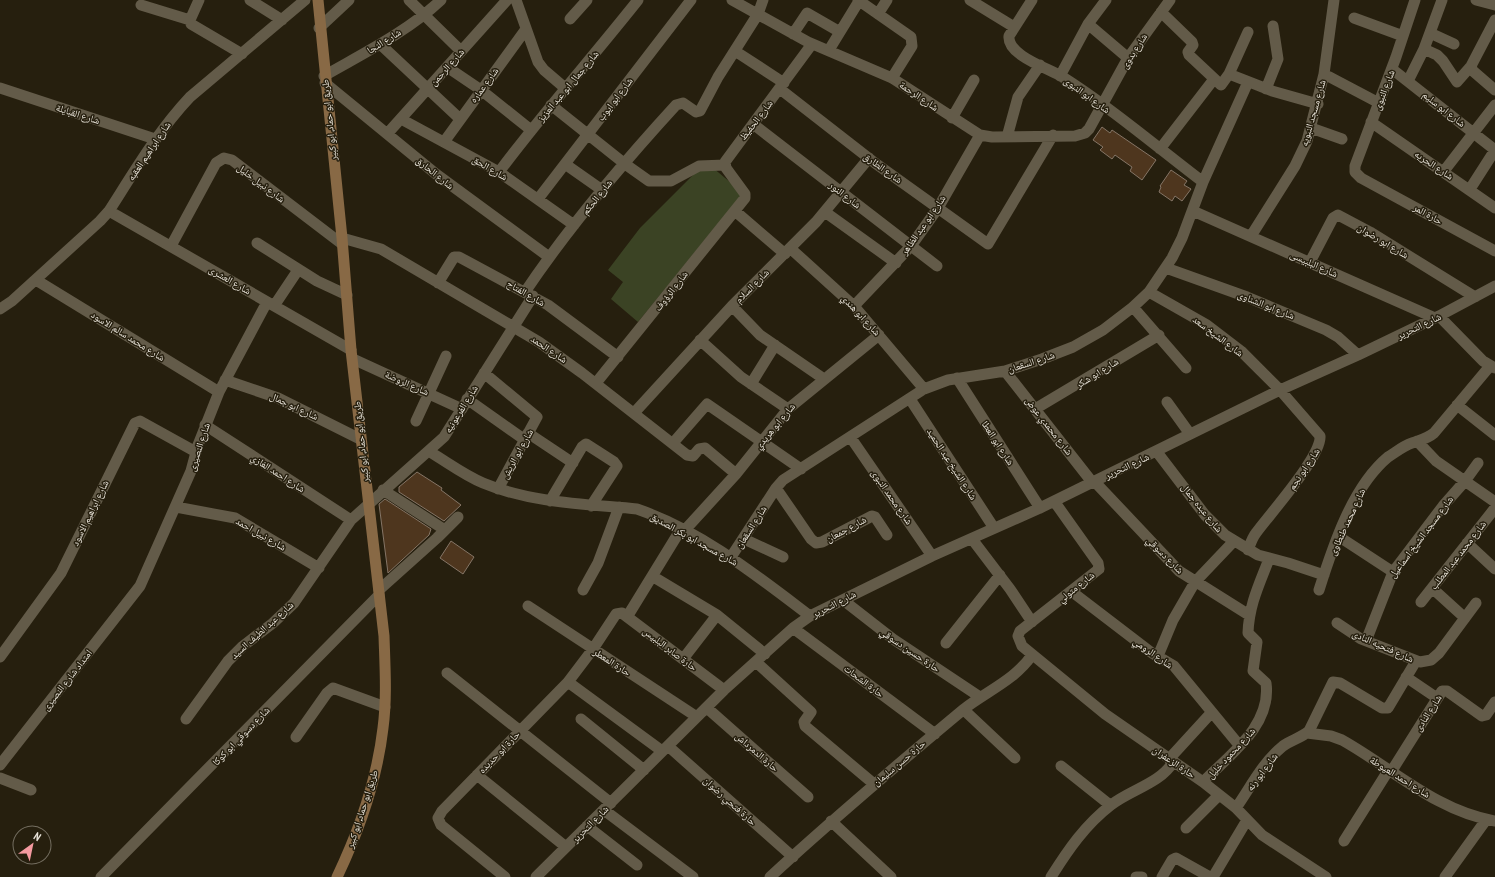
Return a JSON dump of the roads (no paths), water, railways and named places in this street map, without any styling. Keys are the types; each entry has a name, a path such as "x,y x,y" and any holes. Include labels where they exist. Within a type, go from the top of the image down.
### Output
{"main road":[{"name":"طريق ابو حماد, ابو كبير","path":"318,0 360,439 384,636 385,707 377,765 355,836 340,875"}],"street":[{"path":"190,20 199,0"},
{"path":"250,0 282,20"},
{"name":"شارع ابراهيم العقبه","path":"0,309 36,280 109,212 155,139 190,97 305,0"},
{"path":"320,28 349,0"},
{"path":"409,0 423,16 461,51"},
{"name":"شارع النجا","path":"325,79 423,16 441,0"},
{"path":"516,0 538,62 547,74 565,88"},
{"path":"570,19 586,0"},
{"name":"شارع جمال ابو عبد العزيز","path":"499,172 551,104 602,46 638,0"},
{"name":"شارع ابو ايوب","path":"538,199 691,0"},
{"name":"شارع الرحمة","path":"732,0 812,44 892,78 980,135 1007,137 1053,135 1075,136 1085,133 1089,129 1102,105"},
{"path":"734,52 758,14 763,0"},
{"path":"829,50 858,0 909,35 912,40 912,46 892,78"},
{"path":"878,14 887,0"},
{"name":"شارع ابو النبوى","path":"1032,0 1009,36 1010,44 1023,56 1060,76 1102,105 1203,182"},
{"path":"1060,76 1088,24 1106,0"},
{"name":"شارع بدوى","path":"1102,105 1128,58 1170,0"},
{"name":"شارع النبوى","path":"1361,178 1356,174 1354,169 1392,69 1415,0"},
{"path":"1408,81 1424,49 1442,0"},
{"path":"1476,0 1495,5"},
{"path":"976,1 1014,27"},
{"name":"شارع مسجد النبويه","path":"1251,236 1295,166 1311,128 1324,74 1332,1"},
{"name":"شارع الرحمن","path":"387,134 461,51 501,2"},
{"path":"141,5 190,20 191,24 242,54"},
{"path":"1161,12 1192,42 1188,55 1217,82 1223,84 1248,32"},
{"path":"793,34 807,13 840,32"},
{"path":"1354,18 1403,36"},
{"path":"1424,49 1437,55 1443,61 1457,82 1470,66 1495,20"},
{"path":"1088,24 1128,58"},
{"path":"1266,89 1278,59 1273,26"},
{"name":"شارع عماره","path":"444,142 526,29"},
{"path":"1430,33 1454,44"},
{"path":"380,44 460,119"},
{"name":"شارع الحفيظ","path":"725,165 726,159 754,124 812,44"},
{"name":"شارع الطارق","path":"734,52 782,86 869,158 988,244 1053,135"},
{"name":"شارع الحكم","path":"529,294 549,258 574,225 602,190 674,107 683,103 695,111 698,112 700,110 734,52"},
{"path":"1007,137 1018,97 1040,65"},
{"path":"1470,66 1473,71 1495,90"},
{"path":"446,67 481,90 531,130"},
{"name":"شارع ابو سليم","path":"1392,69 1495,150"},
{"path":"1229,74 1266,89 1318,104"},
{"path":"1324,74 1379,103"},
{"name":"شارع الحارق","path":"325,79 387,134 458,192 549,258"},
{"path":"952,118 974,80"},
{"path":"1160,149 1217,82"},
{"name":"شارع السقعان","path":"731,557 776,488 783,480 851,438 924,389 940,382 957,378 1005,371 1073,347 1103,330 1133,307 1149,292 1166,268 1182,238 1203,182 1248,82"},
{"name":"شارع القبايلة","path":"0,88 155,139"},
{"path":"551,104 625,164 649,181 671,181 699,166 725,165"},
{"path":"1444,172 1495,105"},
{"name":"شارع الحق","path":"401,118 499,172 574,225"},
{"name":"شارع الحريه","path":"1372,122 1495,208"},
{"name":"شارع النور","path":"754,124 937,266"},
{"path":"1311,128 1342,139"},
{"name":"شارع ابو عبد الظاهر","path":"854,306 911,246 938,208 980,135"},
{"path":"1470,190 1495,150"},
{"name":"شارع نبيل خليل","path":"171,246 216,163 224,158 232,160 342,241"},
{"name":"شارع السلام","path":"634,413 732,306 825,212 869,158"},
{"path":"565,164 602,190"},
{"name":"شارع الرؤوف","path":"596,383 745,198 745,194 725,165"},
{"name":"حارة المر","path":"1361,178 1495,251"},
{"name":"شارع ابو هندي","path":"735,211 854,306 924,389"},
{"name":"شارع البلبيسى","path":"1193,211 1437,317"},
{"name":"شارع العشرى","path":"109,212 271,304 352,354"},
{"path":"825,212 896,263"},
{"name":"شارع ابو رضوان","path":"1310,262 1333,218 1338,215 1370,232 1475,298"},
{"name":"شارع الحمد","path":"342,241 381,249 513,326 554,352 691,456 699,448 705,448 736,474"},
{"path":"257,243 317,281 347,295"},
{"name":"شارع الفتاح","path":"438,283 454,257 458,256 529,294 565,316 618,357"},
{"name":"شارع ابو الشناوى","path":"1166,268 1247,297 1326,330 1338,337 1358,355"},
{"name":"شارع النصيرى","path":"135,594 148,569 195,462 196,452 205,425 225,380 271,304 298,270"},
{"name":"شارع محمد سالم الاسود","path":"36,280 219,392"},
{"name":"شارع التحرير","path":"539,876 566,847 724,690 793,628 810,616 932,556 1040,508 1093,481 1157,452 1190,434 1280,390 1437,317 1495,286"},
{"name":"شارع الشيخ سعد","path":"1149,292 1189,314 1224,338 1257,366 1280,390"},
{"name":"شارع الفرعونيه","path":"368,504 382,490 430,452 444,437 513,326 529,294"},
{"path":"732,306 753,329 824,379"},
{"path":"1133,307 1159,335 1186,368"},
{"path":"1437,317 1483,361 1493,367"},
{"name":"شارع ابو هريدي","path":"626,616 683,530 736,474 788,409 879,334"},
{"name":"شارع ابو شكر","path":"1035,409 1159,335"},
{"path":"700,340 728,366 751,384 788,409"},
{"path":"751,384 775,345"},
{"name":"شارع الروضة","path":"352,354 429,393 464,404 526,436 573,463"},
{"path":"416,421 446,356"},
{"name":"شارع محمد طنطاوى","path":"1319,590 1338,536 1346,519 1373,473 1398,450 1428,438 1434,433 1457,405 1493,367"},
{"name":"شارع محمدي عوض","path":"1005,371 1093,481"},
{"name":"شارع ابو الريش","path":"484,373 536,415 536,420 498,488"},
{"name":"شارع ابو العطا","path":"957,378 1040,508"},
{"name":"شارع ابو جمال","path":"225,380 278,398 360,439"},
{"name":"شارع ابو نجم","path":"1248,550 1255,535 1291,488 1321,441 1318,432 1280,390"},
{"name":"شارع الشيخ عبد الحميد","path":"910,399 994,528"},
{"path":"1167,402 1190,434"},
{"path":"673,443 707,404 801,469"},
{"path":"1457,405 1495,435"},
{"name":"شارع ابراهيم الاسود","path":"0,657 61,572 136,423 140,421 196,452"},
{"name":"شارع احمد الغازي","path":"205,425 351,520"},
{"name":"شارع محمد النبوى","path":"851,438 932,556"},
{"path":"1418,441 1430,455 1495,502"},
{"path":"550,501 582,447 586,444 614,462 617,466 591,506"},
{"name":"شارع مسجد ابو بكر الصديق","path":"430,452 466,475 498,488 550,501 640,510 683,530 731,557 810,616"},
{"name":"شارع عبده جمال","path":"1157,452 1205,515 1225,535 1248,550 1269,559 1288,563 1324,576"},
{"name":"شارع مسجد الشيخ اسماعيل","path":"1366,641 1393,572 1478,463"},
{"name":"شارع دسوقي","path":"1093,481 1170,561 1195,582 1249,615"},
{"name":"شارع جمعان","path":"776,488 811,539 816,543 822,542 872,516 875,517 887,535"},
{"path":"382,490 445,530"},
{"name":"شارع متولي","path":"1022,646 1018,636 1020,631 1097,571 1098,564 1054,501"},
{"name":"شارع عبد الطيف السيد","path":"186,719 228,661 243,646 284,614 303,592 351,520 368,504"},
{"name":"شارع نبيل احمد","path":"176,507 235,518 319,568"},
{"path":"583,590 600,558 618,507"},
{"name":"شارع محمد عبد المطلب","path":"1421,602 1495,508"},
{"name":"شارع دسوقي ابو كوكا","path":"101,877 379,592 458,517"},
{"path":"1338,536 1393,572"},
{"path":"744,539 783,557"},
{"path":"972,539 1000,575 1032,622"},
{"path":"1158,656 1173,620 1195,582 1234,541"},
{"path":"1467,543 1494,567"},
{"path":"1249,615 1253,600 1269,559"},
{"path":"946,643 1000,575"},
{"path":"652,576 717,615 765,654"},
{"path":"1432,588 1465,618"},
{"name":"شارع الرومي","path":"1071,591 1180,673 1239,745"},
{"name":"امتداد شارع النصيرى","path":"0,766 135,594"},
{"name":"حارة حسين دسوقي","path":"843,600 893,639 980,697"},
{"name":"شارع فتحيه النادى","path":"1337,623 1366,641 1416,661 1426,663 1434,658 1476,603"},
{"name":"حارة المعطر","path":"528,606 697,717"},
{"name":"حارة ابو حديده","path":"505,877 439,822 438,818 442,811 568,682 593,649 615,616 620,613 626,616"},
{"path":"683,659 717,615"},
{"name":"شارع محمود خليل","path":"1203,782 1260,721 1263,712 1266,686 1264,680 1253,671 1257,642 1248,633 1249,615"},
{"name":"حارة صابر البلبيس","path":"626,616 724,690"},
{"name":"حارة الشحات","path":"793,628 935,734"},
{"name":"حارة الزعفران","path":"1022,646 1116,722 1203,782 1236,808 1262,835 1326,877"},
{"name":"حارة حسن سليمان","path":"770,877 874,784 980,697 1016,674 1032,655"},
{"path":"1307,733 1314,723 1333,682 1340,683 1385,709 1390,706 1416,661"},
{"path":"756,662 812,712 804,722 805,726 874,784"},
{"path":"447,673 520,731 607,806 693,877"},
{"path":"1406,677 1438,698"},
{"name":"حارة فتحي رضوان","path":"568,682 665,749 793,857"},
{"path":"296,737 327,693 333,688 385,707"},
{"name":"شارع النادى","path":"1344,841 1442,691 1447,692 1482,716 1486,715 1495,702"},
{"name":"حارة الدمرداش","path":"707,708 808,797"},
{"path":"964,710 1015,758"},
{"path":"1051,877 1071,844 1088,825 1110,805 1127,793 1160,776 1171,760 1212,712"},
{"path":"581,720 644,770"},
{"name":"شارع احمد العيوطة","path":"1307,733 1330,736 1342,740 1443,804 1468,814 1491,820"},
{"name":"شارع ابو رنه","path":"1236,808 1272,756 1283,746 1307,733"},
{"path":"1061,766 1110,805"},
{"path":"477,775 566,847"},
{"path":"0,778 31,790"},
{"path":"1186,828 1219,795"},
{"path":"1213,877 1247,820"},
{"path":"1445,877 1491,820"},
{"path":"831,821 891,877"},
{"path":"587,826 637,866"},
{"path":"1162,877 1172,860 1176,858 1210,877"},
{"path":"1136,877 1142,877"}]}
